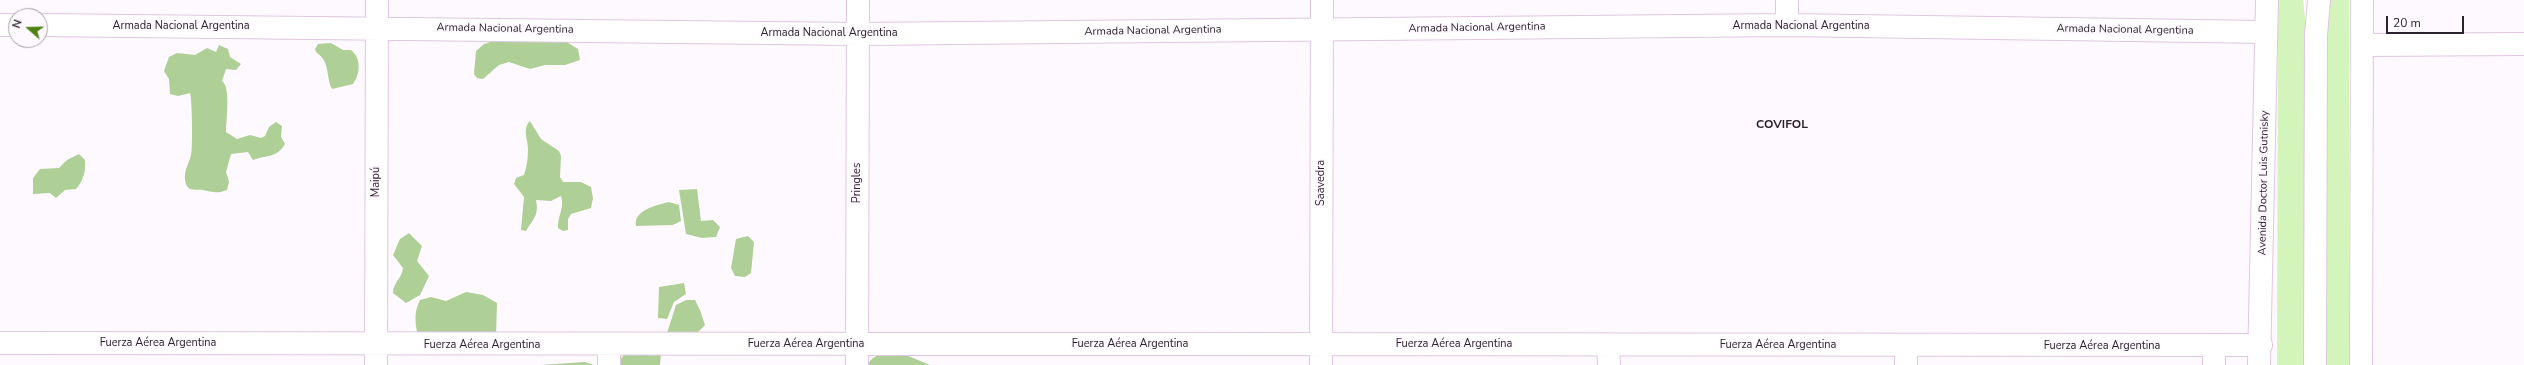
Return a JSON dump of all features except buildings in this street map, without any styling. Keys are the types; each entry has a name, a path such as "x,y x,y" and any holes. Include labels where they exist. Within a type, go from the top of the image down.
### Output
{"street":[{"name":"Maipú","path":"376,0 376,355"},
{"name":"Pringles","path":"857,365 858,0"},
{"name":"Saavedra","path":"1321,365 1322,0"},
{"path":"1787,0 1787,25"},
{"name":"Avenida Doctor Luis Gutnisky","path":"2260,355 2267,0"},
{"path":"2312,0 2316,35"},
{"path":"2314,365 2316,35 2319,0"},
{"path":"2361,365 2362,0"},
{"name":"Armada Nacional Argentina","path":"48,25 858,34 1787,25 2266,32"},
{"path":"2363,45 2524,44"},
{"name":"Fuerza Aérea Argentina","path":"0,343 376,355 609,355 857,343 1321,344 1608,355 2260,355"}],"green space":[{"path":"2278,0 2303,0 2317,128 2327,0 2349,0 2349,365 2277,365"},
{"path":"500,39 565,41 578,49 580,60 565,65 545,65 530,69 509,62 499,65 483,79 477,78 474,74 476,51 484,44"},
{"path":"331,43 343,50 351,50 355,54 359,67 353,84 332,89 325,62 315,49 318,44"},
{"path":"219,45 228,49 230,57 241,64 236,70 226,69 222,81 225,84 227,97 226,132 237,139 250,135 261,138 265,136 269,127 276,122 282,126 281,137 285,144 282,149 275,154 253,160 248,152 231,154 226,172 229,182 227,190 215,192 193,190 187,187 185,180 185,172 192,150 191,97 190,93 178,96 170,94 169,79 164,71 169,57 177,53 195,55 207,48 216,52"},
{"path":"530,121 541,139 559,151 561,156 560,177 563,182 581,182 591,187 593,198 591,208 571,214 568,219 568,230 563,231 558,228 562,208 561,196 551,201 536,200 537,209 535,216 526,231 521,230 524,197 514,184 516,178 524,175 526,168 528,149 526,127"},
{"path":"79,154 85,160 85,168 84,176 76,189 65,190 56,198 50,193 33,194 33,178 40,169 59,168 67,160"},
{"path":"697,189 701,221 713,220 720,227 716,237 702,238 686,234 679,190"},
{"path":"669,202 679,205 681,221 673,225 636,226 636,220 642,212 652,207"},
{"path":"409,233 422,246 417,261 429,276 420,295 406,303 393,293 394,286 401,275 403,268 393,255 400,239"},
{"path":"748,236 754,242 751,273 745,277 735,276 731,268 736,239"},
{"path":"684,283 686,294 674,302 667,319 658,318 659,287"},
{"path":"466,292 483,295 497,303 496,336 486,340 471,332 421,346 416,328 415,317 420,300 431,297 446,301"},
{"path":"686,300 695,300 705,325 698,332 673,339 667,333 676,305"},
{"path":"662,342 660,365 616,365 630,347"},
{"path":"901,353 930,365 868,365 873,358 882,354"},
{"path":"585,362 594,365 541,365"}],"district":[{"name":"COVIFOL","path":"1782,125"}]}
